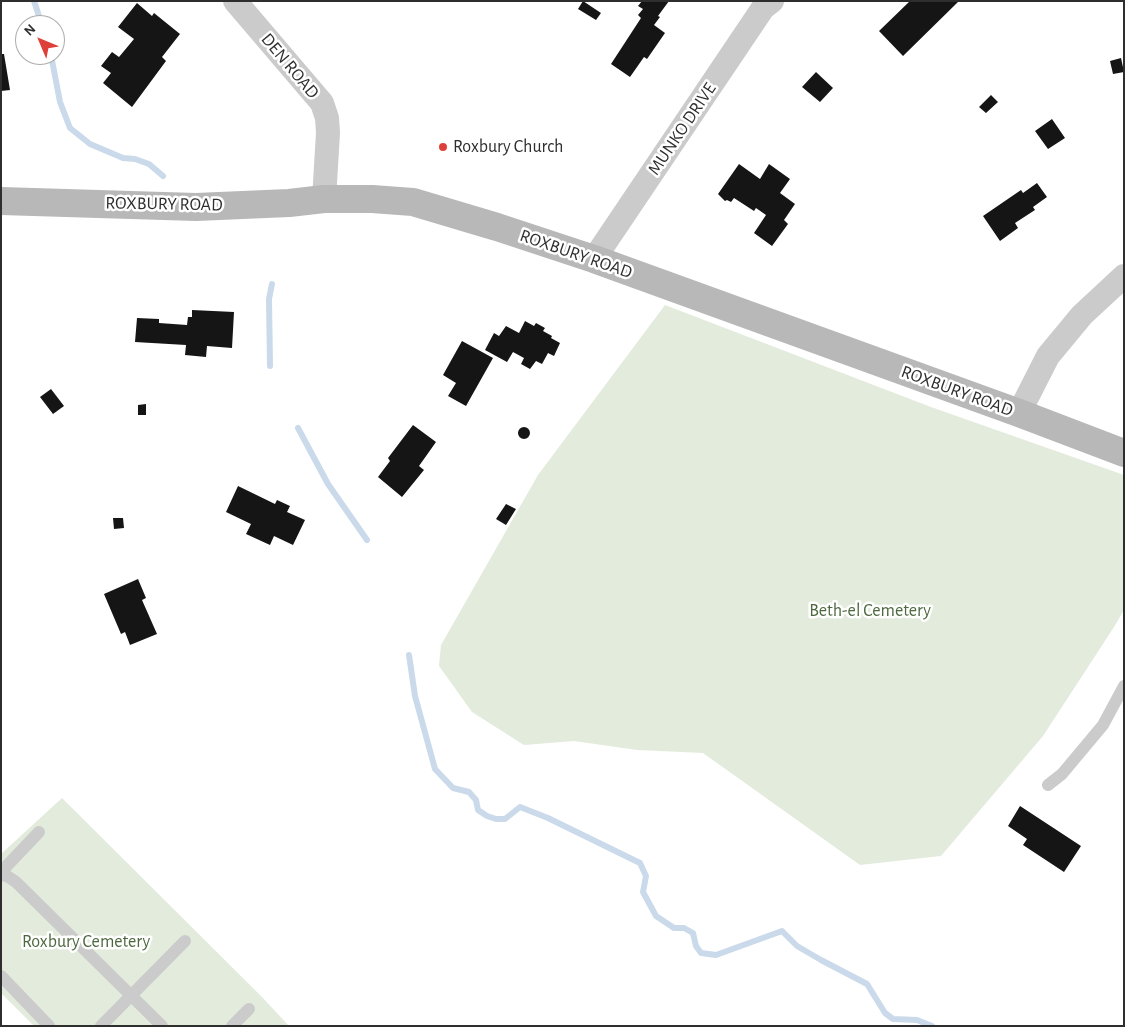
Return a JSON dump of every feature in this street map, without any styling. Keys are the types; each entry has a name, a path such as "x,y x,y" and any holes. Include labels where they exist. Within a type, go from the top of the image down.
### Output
{"street":[{"name":"DEN ROAD","path":"235,1 322,104 327,118 328,133 324,199"},
{"name":"MUNKO DRIVE","path":"594,259 763,8 772,1"},
{"name":"ROXBURY ROAD","path":"1,201 196,206 372,198 413,202 497,226 594,259 1020,413 1124,453"},
{"path":"1020,413 1048,356 1082,315 1124,276"}],"lane":[{"path":"1048,785 1062,774 1103,725 1124,686"},
{"path":"39,832 1,874 16,882 162,1026"},
{"path":"101,1026 185,941"},
{"path":"1,976 49,1026"},
{"path":"232,1026 249,1008"}],"green space":[{"name":"Beth-el Cemetery","path":"665,305 931,407 1124,475 1124,610 1043,736 941,856 860,865 703,753 637,750 574,741 524,745 472,712 439,666 441,645 538,475"},
{"name":"Roxbury Cemetery","path":"62,798 289,1026 34,1026 1,993 1,854"}],"building":[{"path":"583,1 601,13 596,20 578,9"},
{"path":"642,1 669,1 654,25 665,33 647,59 644,57 630,77 611,64 641,18 638,15 643,9 638,6"},
{"path":"910,1 959,1 903,56 879,31"},
{"path":"137,3 152,16 154,13 180,34 162,57 166,61 132,107 103,83 111,73 101,66 112,52 119,57 134,39 118,27"},
{"path":"1,54 4,54 10,90 1,91"},
{"path":"1121,58 1124,72 1113,74 1110,61"},
{"path":"816,72 833,88 820,102 802,87"},
{"path":"991,95 998,102 986,113 979,107"},
{"path":"1052,119 1065,138 1048,149 1035,131"},
{"path":"739,164 760,179 769,164 790,179 780,193 795,204 784,220 788,224 772,246 754,233 766,215 756,208 754,211 734,198 731,202 725,201 718,194"},
{"path":"1037,183 1047,197 1033,207 1035,210 1015,223 1018,228 1000,241 983,216 1021,190 1023,193"},
{"path":"192,310 234,312 232,348 207,346 206,357 185,355 186,345 135,342 137,318 159,319 159,323 187,325 188,317 192,317"},
{"path":"525,321 534,326 536,323 545,328 543,331 560,343 554,356 548,353 542,364 536,361 530,369 521,364 524,358 513,352 507,362 485,350 494,333 499,336 506,326 519,333"},
{"path":"462,341 493,358 466,406 448,396 456,383 443,375"},
{"path":"51,389 64,406 53,414 40,397"},
{"path":"146,404 146,415 138,415 138,405"},
{"path":"413,425 436,442 419,466 424,470 402,497 378,477 390,461 388,458"},
{"path":"522,427 526,427 530,433 526,439 522,439 518,435 518,431"},
{"path":"238,486 275,504 277,500 290,506 287,512 305,520 293,545 274,536 270,545 246,534 251,524 226,512"},
{"path":"506,504 516,509 506,525 496,519"},
{"path":"113,518 123,518 124,528 114,529"},
{"path":"138,579 146,598 142,600 157,634 130,645 125,632 121,634 104,594"},
{"path":"1020,806 1081,846 1064,872 1023,845 1027,839 1008,826"}],"waterway":[{"path":"34,1 39,15"},
{"path":"53,65 60,102 70,128 90,144 123,158 135,159 149,164 163,176"},
{"path":"270,366 269,299 272,284"},
{"path":"298,428 328,484 367,540"},
{"path":"409,655 415,696 435,769 453,788 469,792 476,800 478,810 487,816 505,819 520,807 548,818 640,863 646,876 643,892 656,916 674,928 684,928 693,933 696,946 701,953 716,955 782,931 797,946 867,984 885,1013 893,1019 917,1020 932,1026"}],"place":[{"name":"Roxbury Church","path":"443,147"}]}
